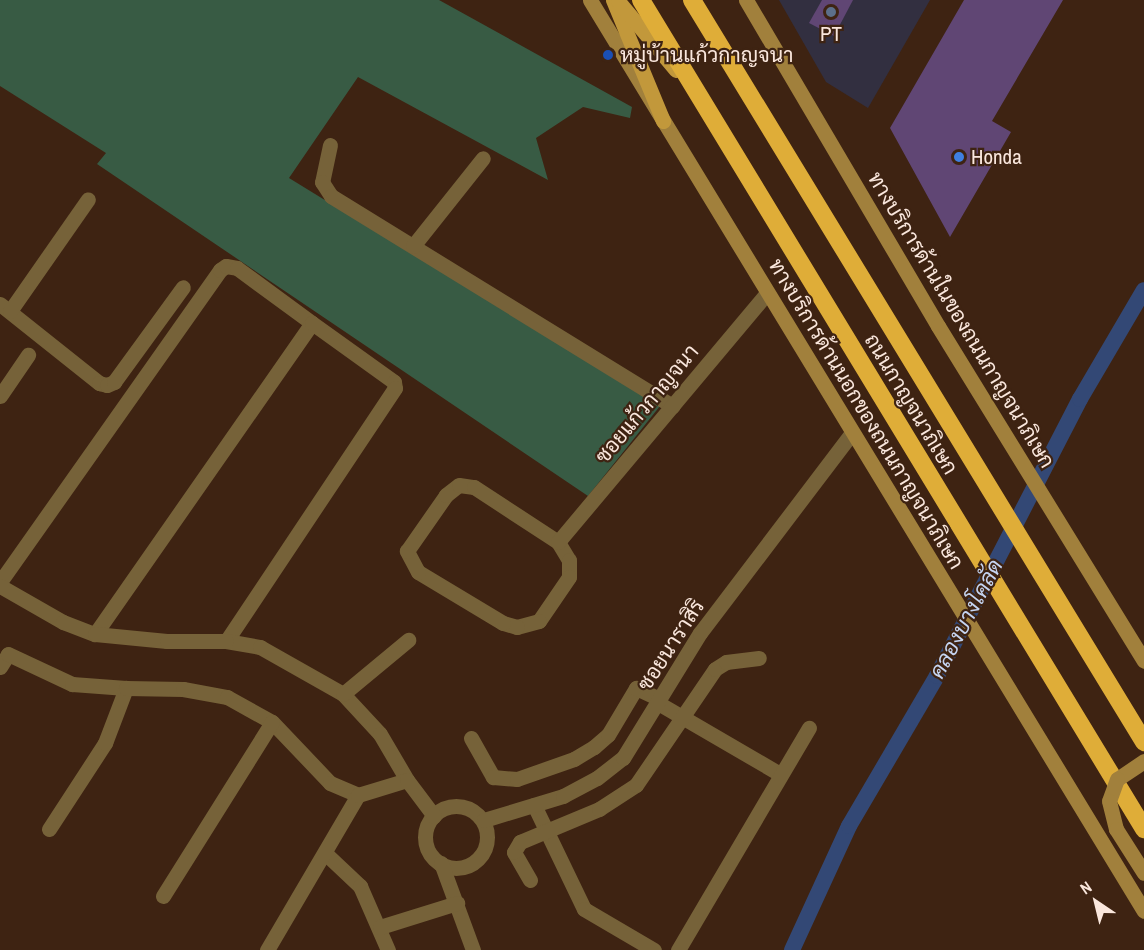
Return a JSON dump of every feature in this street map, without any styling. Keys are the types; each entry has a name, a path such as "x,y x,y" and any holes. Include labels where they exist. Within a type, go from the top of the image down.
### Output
{"highway":[{"name":"ถนนกาญจนาภิเษก","path":"641,0 937,492 1144,829"},
{"name":"ถนนกาญจนาภิเษก","path":"692,0 970,452 1144,742"}],"main road":[{"name":"ทางบริการด้านนอกของถนนกาญจนาภิเษก","path":"590,0 851,434 998,669 1144,911"},
{"path":"615,0 663,121"},
{"path":"615,0 702,99"},
{"name":"ทางบริการด้านในของถนนกาญจนาภิเษก","path":"746,0 938,326 994,413 1144,661"},
{"path":"1144,761 1117,779 1109,801 1116,829 1144,873"}],"street":[{"path":"330,145 322,174 326,190 673,406"},
{"path":"413,246 483,158"},
{"path":"88,199 5,308 99,383 110,384 183,287"},
{"path":"226,641 395,388 394,382 237,268 226,266 219,270 0,584 63,622 95,634 167,641 226,641 268,650 344,694 380,734 407,780 434,816"},
{"name":"ซอยแก้วกาญจนา","path":"558,542 767,293"},
{"path":"95,634 312,323"},
{"path":"0,396 28,355"},
{"name":"ซอยนาราสิริ","path":"484,820 562,796 597,778 623,758 700,633 851,434"},
{"path":"459,485 474,487 558,542 569,560 569,577 539,621 517,627 503,623 418,572 407,551 446,495 459,485"},
{"path":"344,694 408,640"},
{"path":"3,657 72,684 208,691 228,697 272,722 330,783 358,795 407,780"},
{"path":"530,880 514,852 515,846 599,809 636,785 715,669 726,662 759,658"},
{"path":"49,829 105,743 126,688"},
{"path":"471,738 493,777 517,779 574,759 594,747 608,735 636,688 780,774"},
{"path":"163,896 272,722"},
{"path":"678,950 809,728"},
{"path":"267,950 326,854 358,795"},
{"path":"456,805 476,812 484,820 487,841 477,860 459,868 441,863 433,857 425,840 434,816 456,805"},
{"path":"534,805 584,909 654,950"},
{"path":"326,854 360,886 380,927 388,950"},
{"path":"441,863 473,950"},
{"path":"380,927 457,903"}],"shaded area":[{"path":"779,0 930,0 868,108 826,82"}],"green space":[{"path":"0,0 439,0 632,107 630,118 583,107 536,138 548,180 358,77 289,178 660,406 588,496 97,164 106,153 0,86"}],"building":[{"name":"PT","path":"822,0 853,0 834,36 809,23"},
{"path":"964,0 1063,0 992,121 1011,132 950,237 890,128"}],"waterway":[{"name":"คลองบางโคลัด","path":"792,950 849,826 937,676 1080,399 1144,290"}],"place":[{"name":"PT","path":"831,12"},
{"name":"หมู่บ้านแก้วกาญจนา","path":"608,55"},
{"name":"Honda","path":"959,157"}]}
